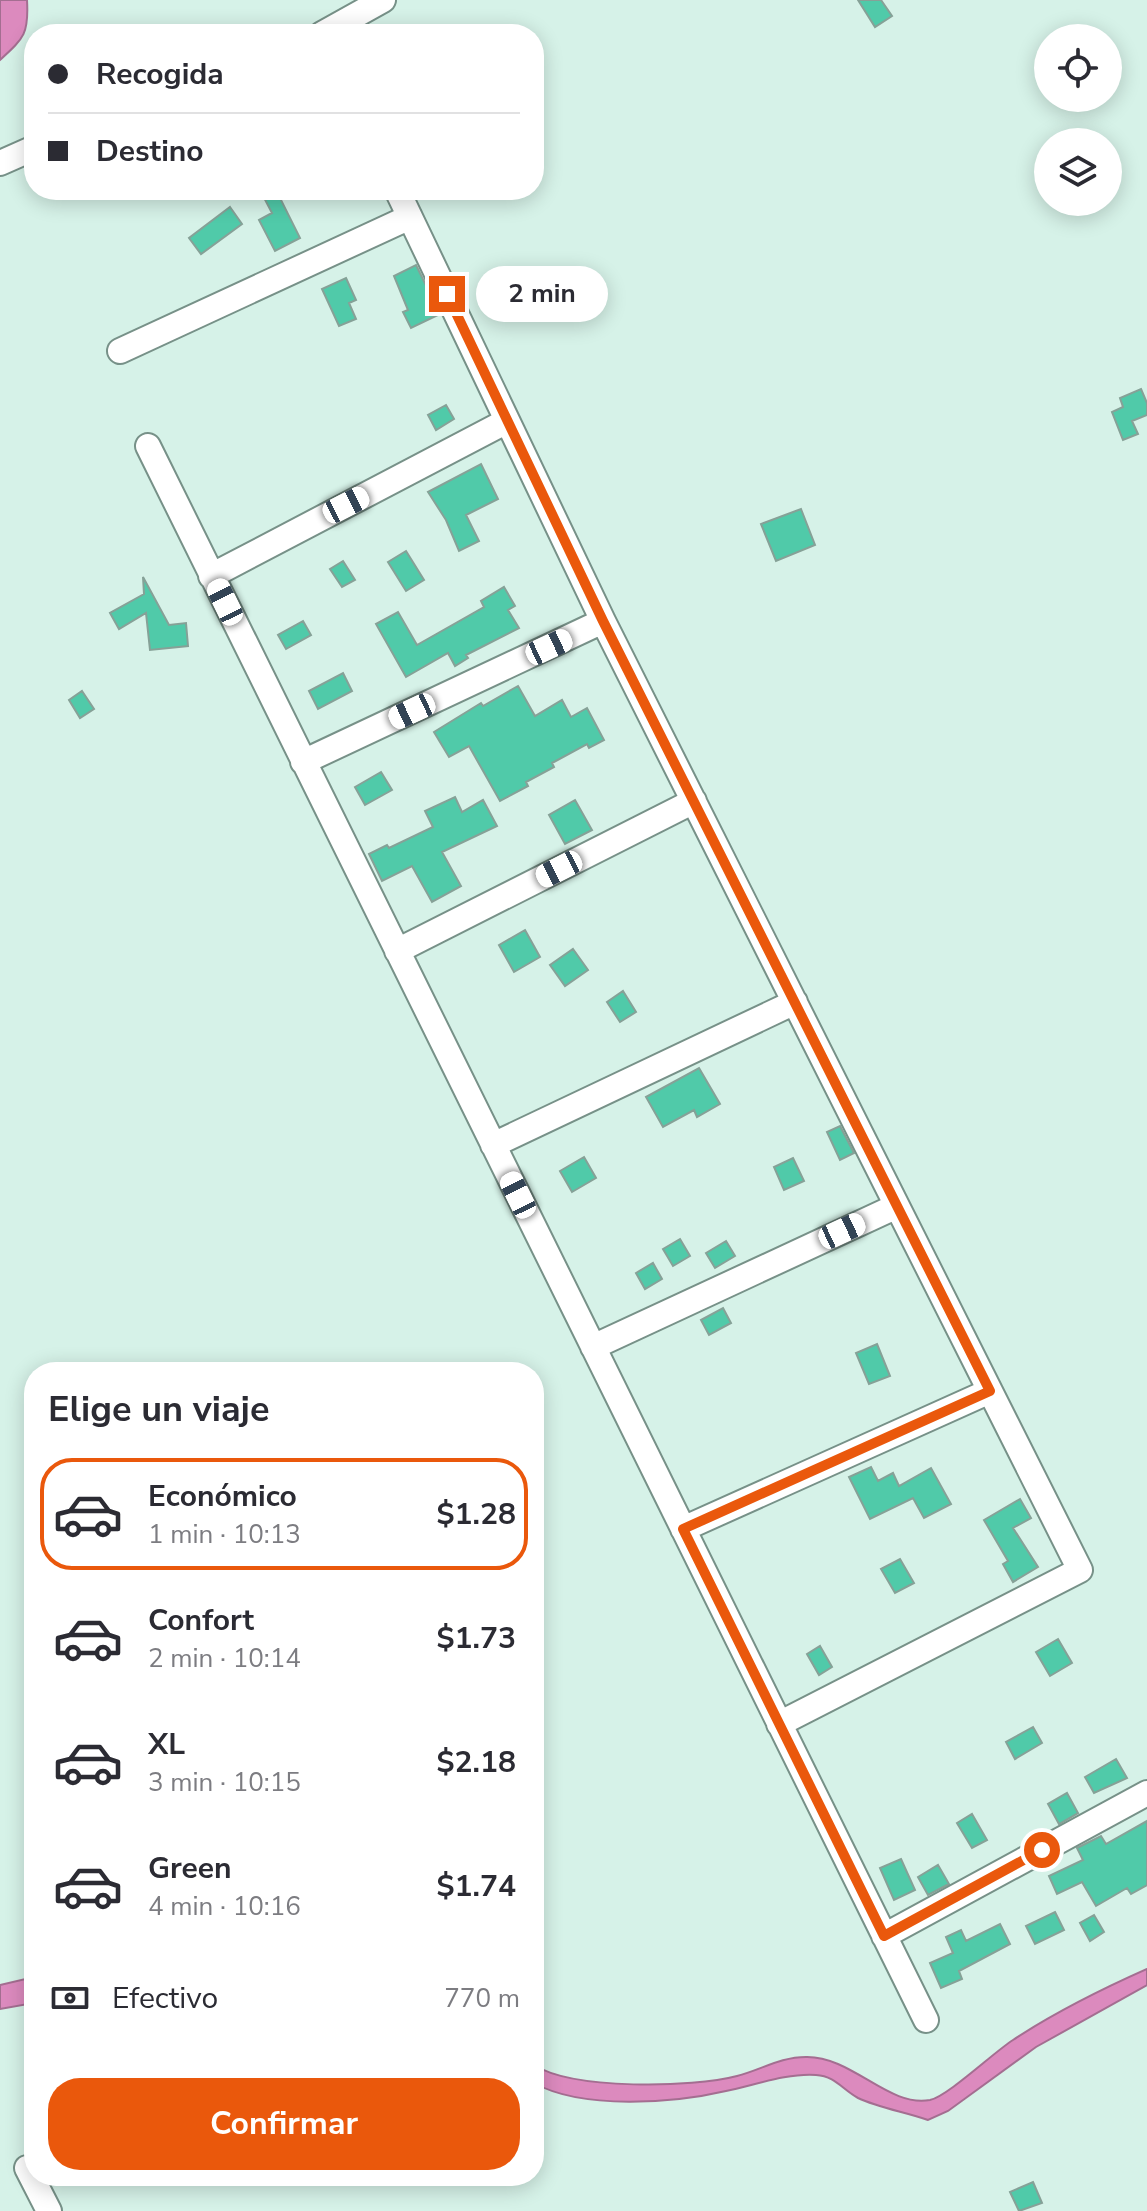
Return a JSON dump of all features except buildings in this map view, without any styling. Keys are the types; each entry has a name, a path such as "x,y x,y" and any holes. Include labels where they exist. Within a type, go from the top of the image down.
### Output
{"street":[{"path":"340,24 383,0"},
{"path":"0,163 24,152"},
{"path":"402,200 603,621 1080,1570 779,1724"},
{"path":"120,351 410,217"},
{"path":"211,576 507,421"},
{"path":"148,446 926,2020"},
{"path":"303,762 603,621"},
{"path":"397,951 694,801"},
{"path":"493,1145 795,1002"},
{"path":"593,1347 897,1206"},
{"path":"683,1529 990,1391"},
{"path":"884,1936 1147,1793"},
{"path":"36,2186 49,2211"}],"shaded area":[{"path":"0,0 27,0 24,32 0,60"},
{"path":"1147,1969 1147,1985 1036,2047 948,2111 928,2120 866,2101 834,2081 816,2075 782,2078 705,2095 655,2101 602,2101 544,2088 544,2069 604,2083 692,2083 717,2080 788,2059 806,2057 839,2064 900,2097 930,2100 948,2091 1029,2030"},
{"path":"24,1979 24,2005 0,2009 0,1985"}],"route":[{"path":"447,294 603,621 990,1391 683,1529 884,1936 1042,1850"}]}
